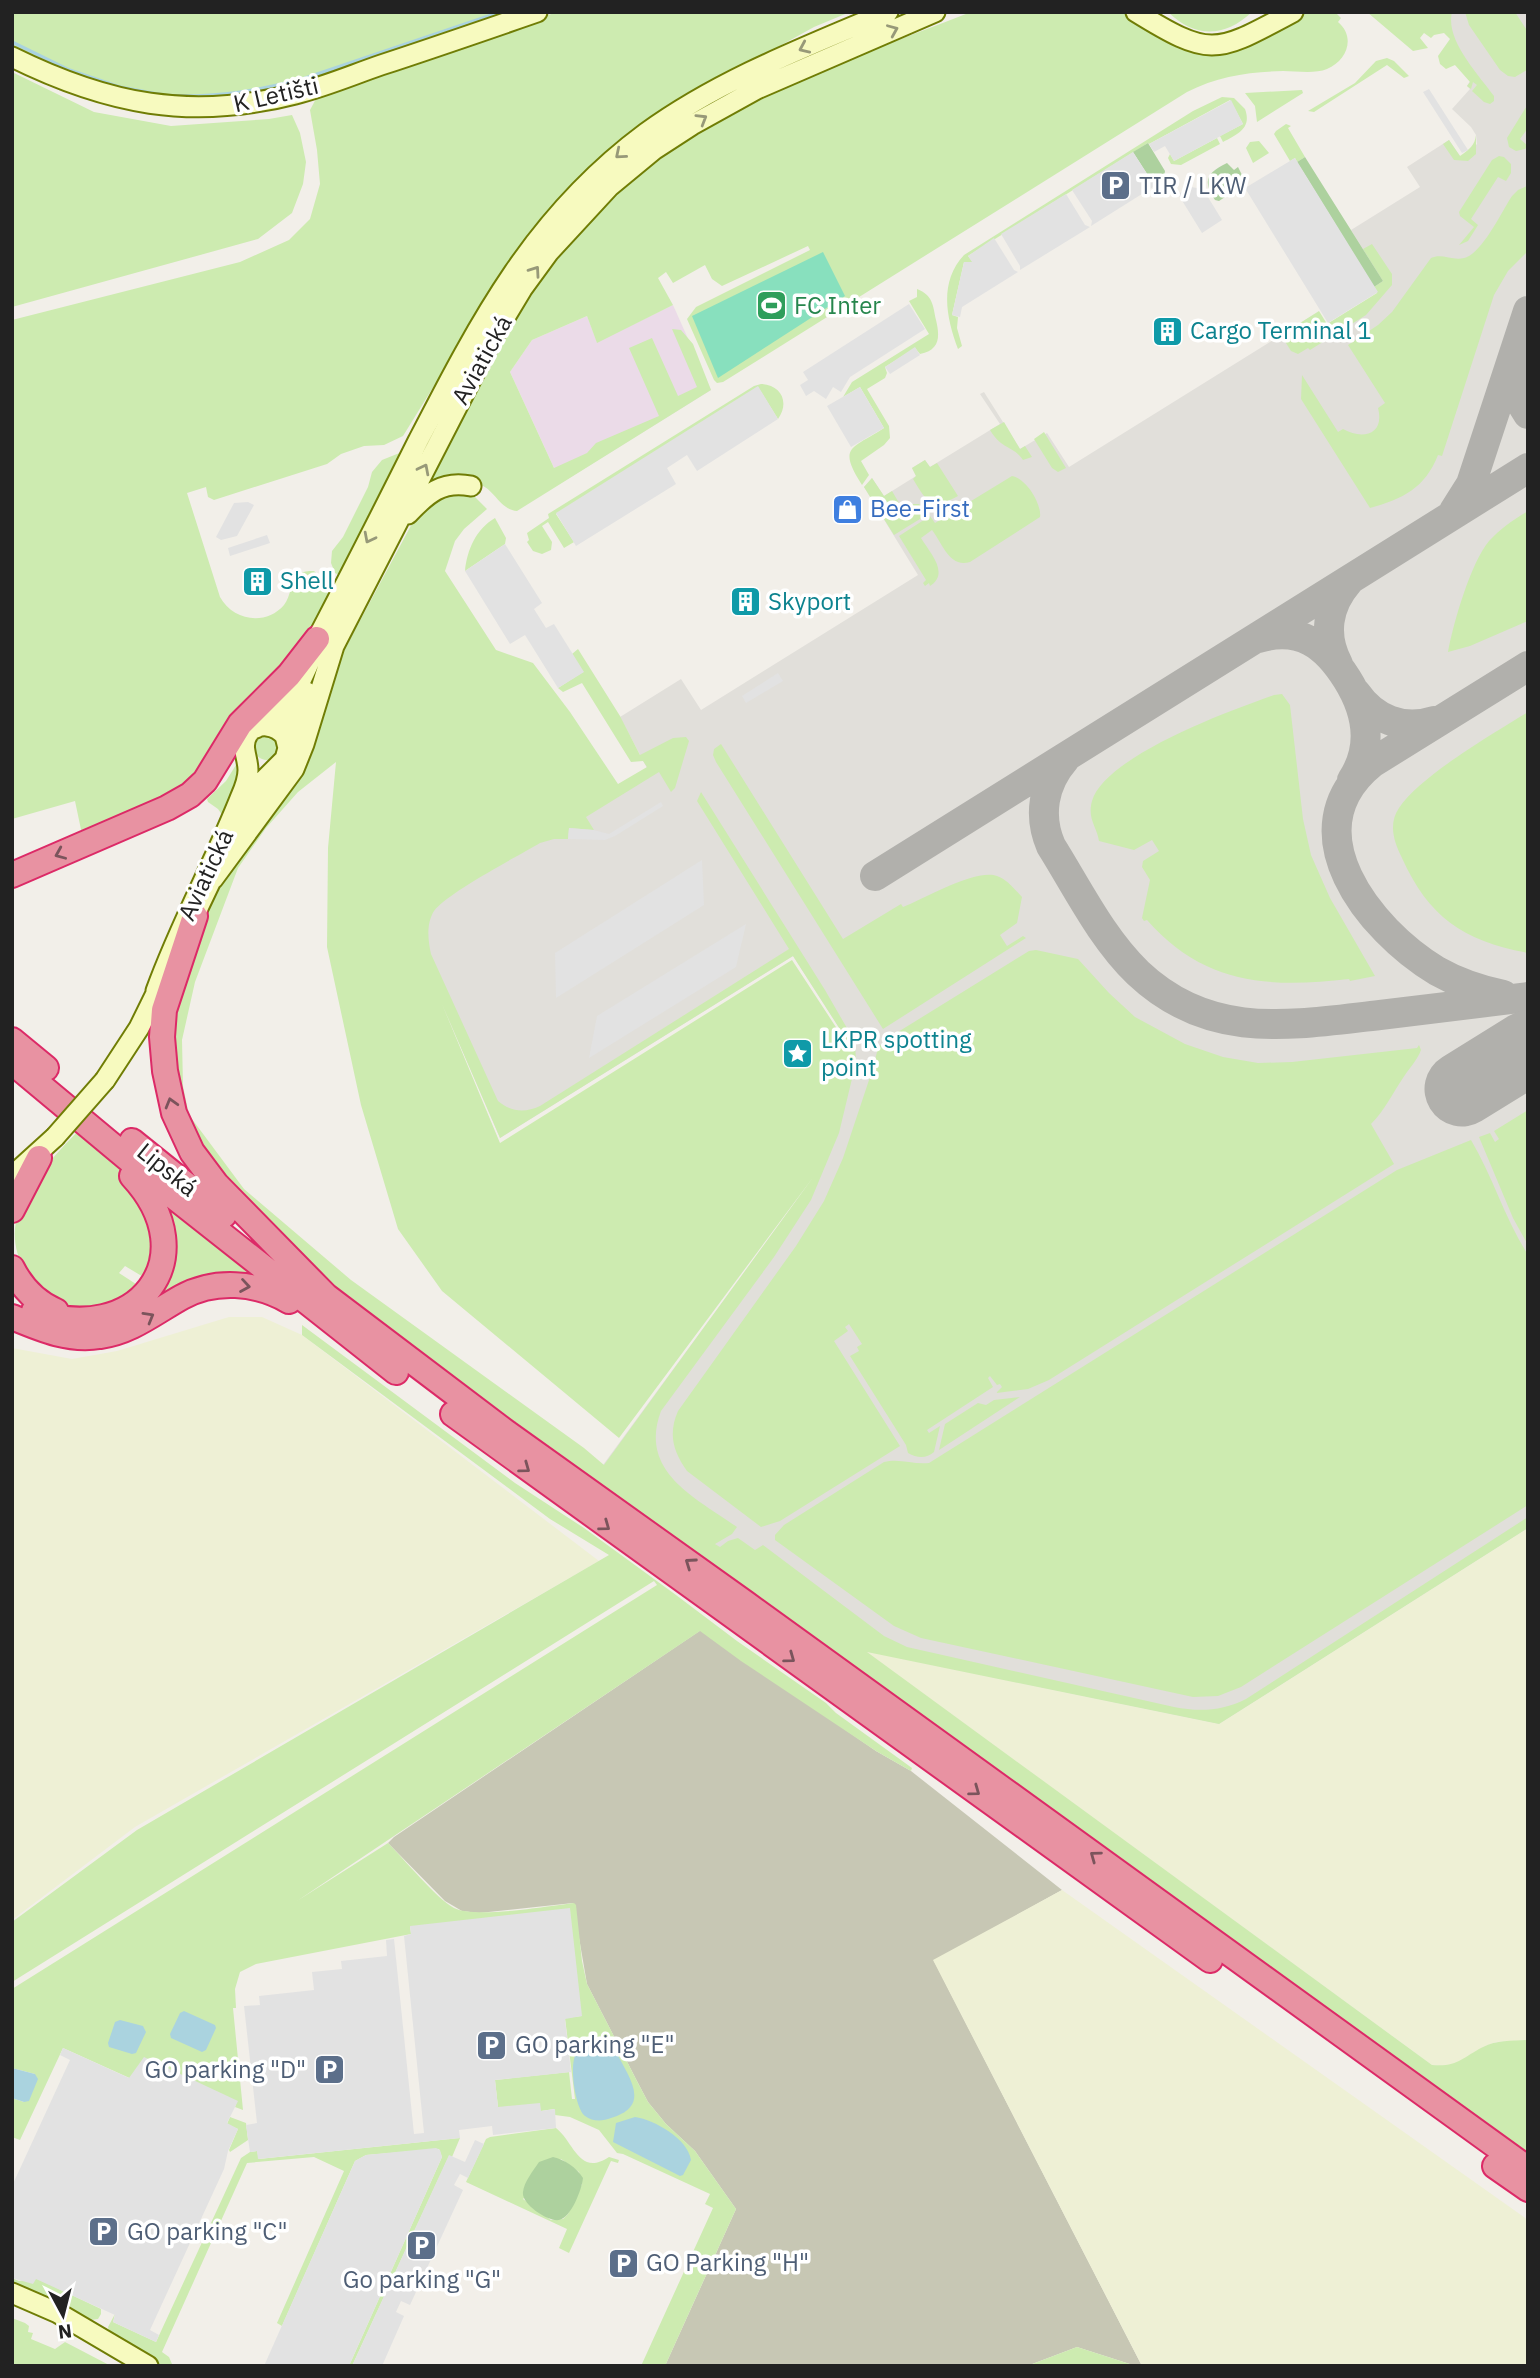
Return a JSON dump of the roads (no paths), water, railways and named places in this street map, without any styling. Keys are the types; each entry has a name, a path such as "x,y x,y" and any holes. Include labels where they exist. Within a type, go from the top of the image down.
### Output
{"highway":[{"path":"12,875 179,803 198,789 218,764 240,724 289,674 325,643"},
{"path":"108,833 144,825 198,800 224,775 250,741"},
{"path":"195,916 164,1010 162,1037 165,1071 174,1113 192,1152 216,1184 326,1296 507,1433 1528,2169"},
{"name":"Lipská","path":"12,1040 326,1296"},
{"name":"Lipská","path":"12,1062 87,1126 344,1333"},
{"path":"12,1303 54,1317 83,1320 113,1315 138,1300 155,1278 162,1260 163,1247 159,1221 146,1192 87,1126"},
{"path":"12,1210 39,1158"},
{"path":"12,1268 27,1292 41,1303 57,1312 83,1320"},
{"path":"12,1317 68,1336 101,1336 131,1326 194,1291 218,1285 239,1284 284,1298 344,1333 550,1486 1528,2189"},
{"path":"12,1323 38,1327"}],"main road":[{"name":"K Letišti","path":"12,57 74,84 126,101 178,108 230,107 297,93 537,12"},
{"path":"847,29 873,12"},
{"name":"Aviatická","path":"213,879 283,786 299,759 325,643 463,355 500,290 548,225 594,177 663,122 722,86 888,12"},
{"name":"Aviatická","path":"156,991 183,921 225,838 246,785 250,741 287,703 314,653 325,643 393,530 507,313 549,252 602,194 655,149 718,110 798,70 935,12"},
{"path":"1136,12 1181,39 1206,46 1225,45 1244,38 1293,12"},
{"path":"1162,12 1182,30 1201,36 1221,37 1280,12"},
{"path":"1240,31 1260,12"},
{"path":"393,530 432,491 454,484 471,486"},
{"path":"12,1185 39,1158 105,1080 139,1028 220,860 264,780 285,759 295,715 324,659 325,643"},
{"path":"277,767 263,770 255,767 250,741 268,726 281,732 288,748"},
{"path":"12,1176 55,1137"},
{"path":"12,2293 58,2314 140,2361"}],"water":[{"path":"184,2011 215,2025 206,2050 202,2052 171,2038 170,2034 180,2013"},
{"path":"120,2020 143,2026 146,2032 136,2053 109,2047 115,2022"},
{"path":"600,2043 615,2050 631,2080 634,2098 624,2113 598,2120 588,2118 581,2111 576,2096 573,2067 578,2052 587,2046"},
{"path":"12,2068 35,2074 38,2079 29,2101 12,2098"},
{"path":"635,2117 661,2126 684,2145 691,2160 683,2175 680,2176 613,2142 616,2123"}],"waterway":[{"path":"303,79 501,12"},
{"path":"12,42 69,70 119,87 162,95"},
{"path":"173,96 235,93 295,81"}],"place":[{"name":"TIR / LKW","path":"1116,186"},
{"name":"FC Inter","path":"771,306"},
{"name":"Cargo Terminal 1","path":"1167,331"},
{"name":"Bee-First","path":"847,509"},
{"name":"Shell","path":"257,581"},
{"name":"Skyport","path":"745,602"},
{"name":"LKPR spotting point","path":"798,1054"},
{"name":"GO parking \"E\"","path":"492,2045"},
{"name":"GO parking \"D\"","path":"329,2070"},
{"name":"GO parking \"C\"","path":"104,2232"},
{"name":"Go parking \"G\"","path":"422,2246"},
{"name":"GO Parking \"H\"","path":"623,2263"}]}
